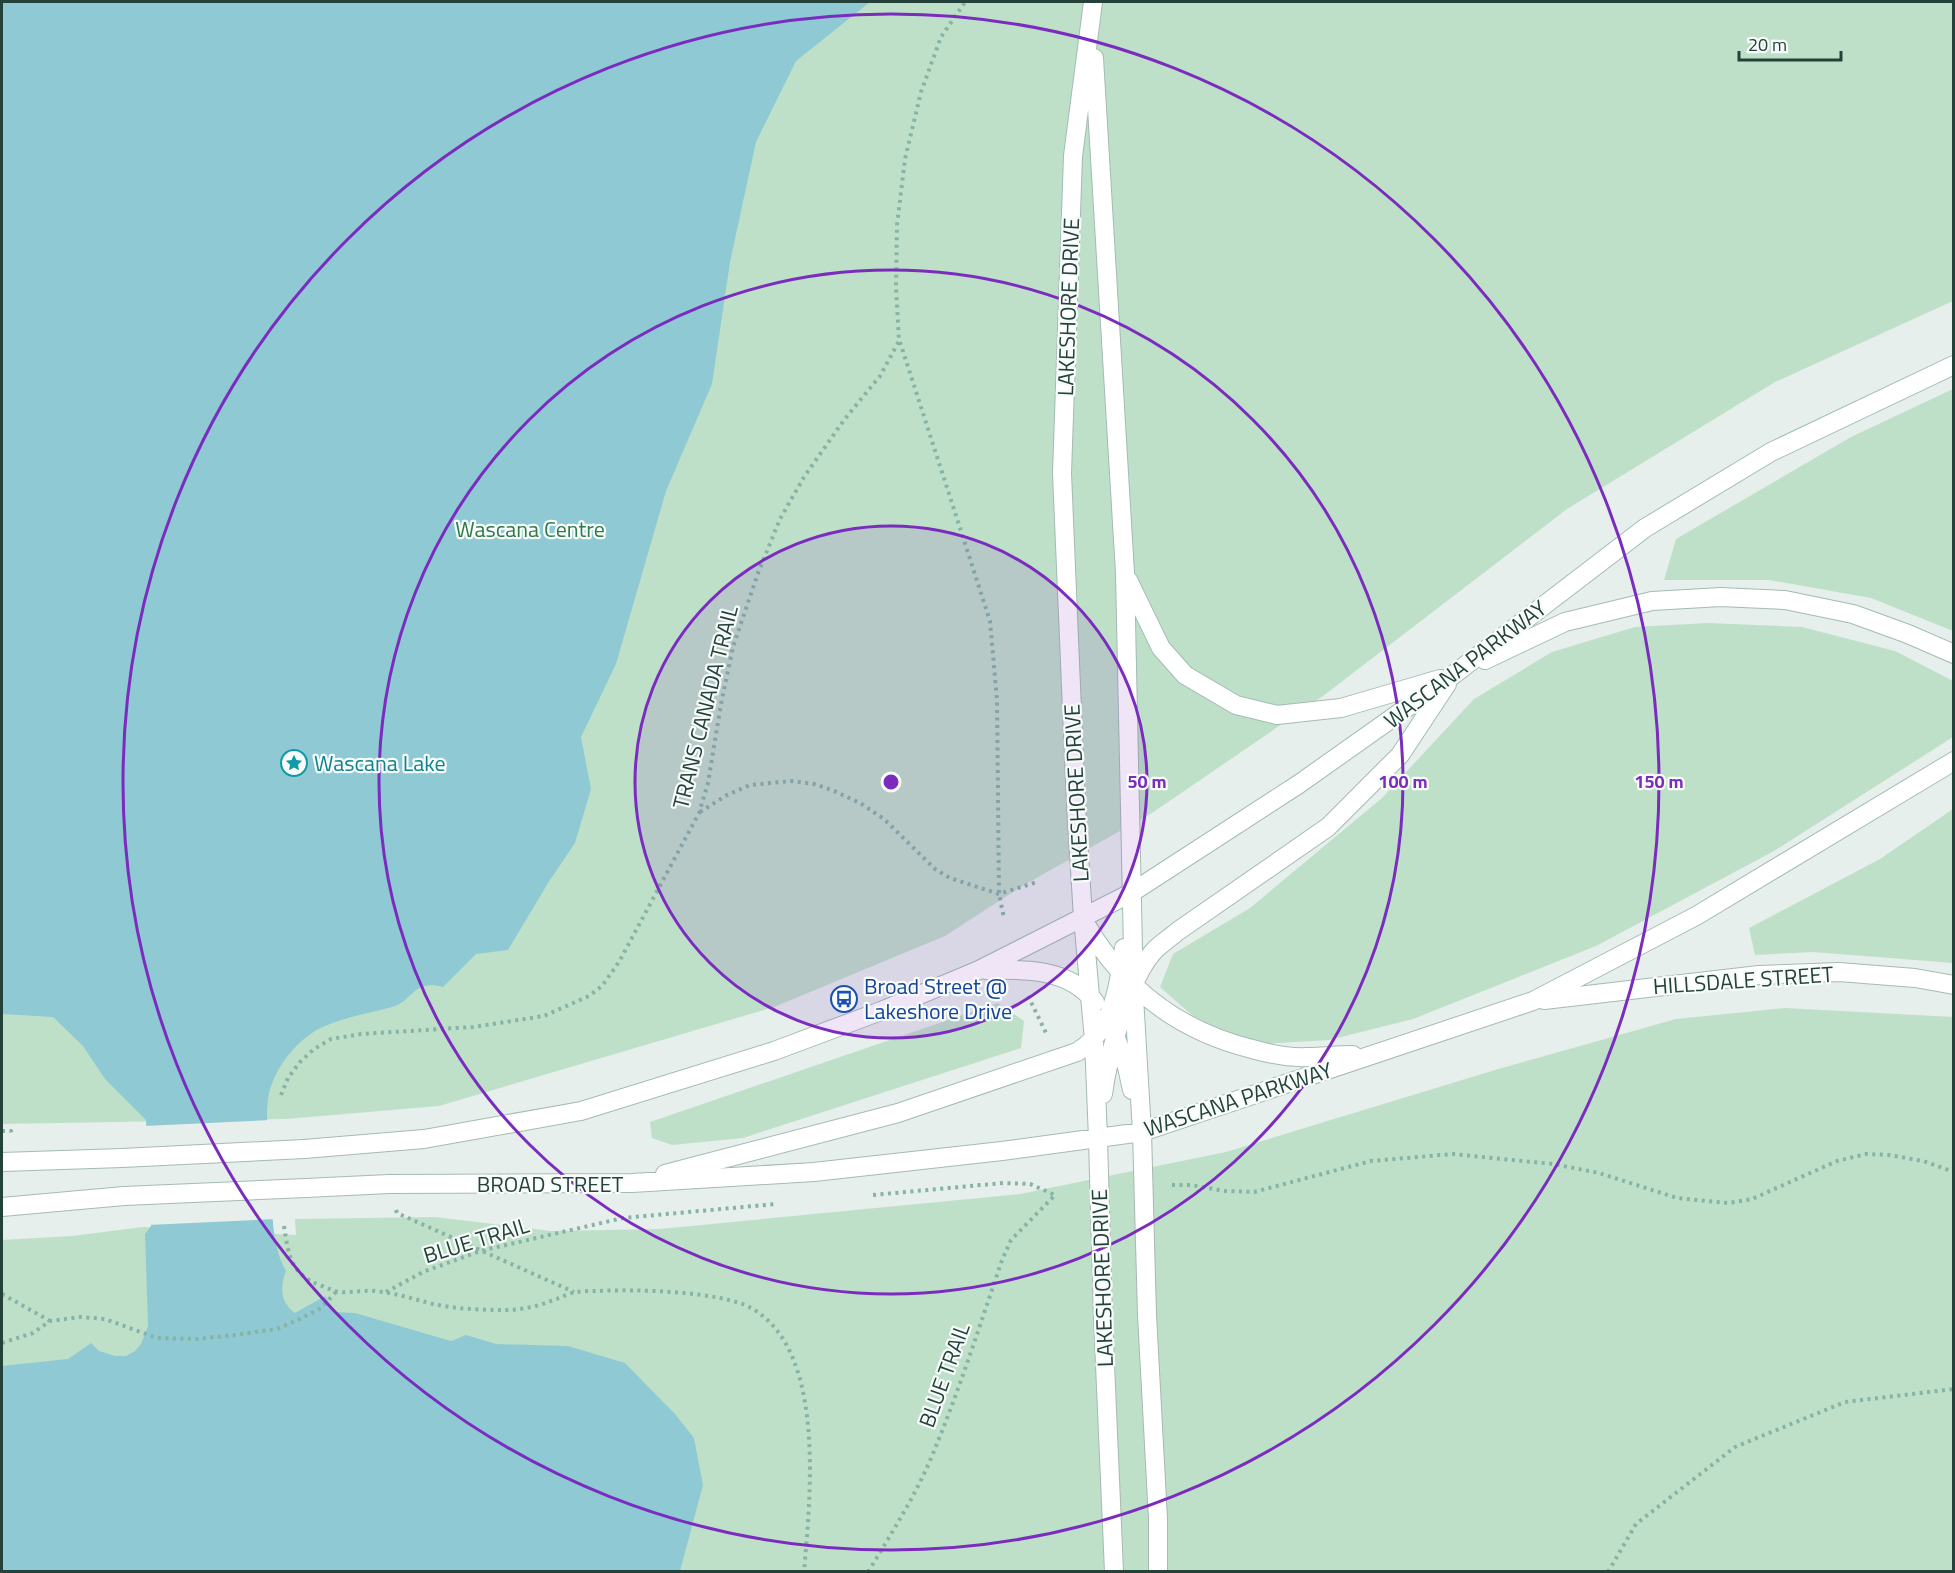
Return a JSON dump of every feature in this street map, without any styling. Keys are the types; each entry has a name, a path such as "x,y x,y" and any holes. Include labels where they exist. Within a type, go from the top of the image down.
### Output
{"main road":[{"name":"LAKESHORE DRIVE","path":"1093,8 1125,573 1134,986 1142,1132 1147,1315 1158,1519 1158,1572"},
{"name":"LAKESHORE DRIVE","path":"1093,8 1073,156 1062,472 1076,805 1094,1040 1114,1572"},
{"name":"WASCANA PARKWAY","path":"979,970 1131,892 1299,784 1453,675 1645,528 1771,452 1953,365"},
{"path":"1125,573 1161,648 1185,675 1236,705 1277,715 1341,708 1453,675 1565,622 1652,601 1721,597 1785,600 1853,614 1908,634 1953,654"},
{"path":"1098,1139 1104,1086 1116,1038 1134,986 1154,950 1328,828 1400,755 1453,675"},
{"name":"WASCANA PARKWAY","path":"1098,1139 1142,1132 1533,1001 1696,916 1953,761"},
{"path":"632,1183 898,1113 1077,1052 1094,1040 1107,1021 1121,972 1131,892"},
{"path":"1083,918 1101,948 1134,986 1160,1008 1191,1028 1229,1044 1270,1054 1305,1058 1379,1053"},
{"path":"2,1162 304,1149 424,1139 581,1111 774,1051 881,1011 979,970 1021,969 1057,975 1078,986 1090,996 1116,1038 1127,1068 1142,1132"},
{"name":"HILLSDALE STREET","path":"1533,1001 1673,984 1782,974 1839,972 1915,978 1953,985"},
{"name":"BROAD STREET","path":"2,1207 124,1196 389,1184 632,1183 814,1172 1098,1139"}],"path":[{"path":"964,2 941,38 921,92 904,159 897,235 896,287 899,341 990,621 997,700 999,894 1004,918"},
{"name":"TRANS CANADA TRAIL","path":"281,1095 288,1078 300,1062 314,1049 331,1039 361,1034 473,1027 528,1020 560,1011 589,996 602,986 620,962 699,813 708,783 733,647 758,573 780,519 804,477 844,420 880,376 899,341"},
{"path":"699,813 727,795 750,785 792,781 814,784 860,803 884,819 935,869 950,878 999,894 1036,882"},
{"path":"1026,991 1048,1038"},
{"path":"1172,1185 1254,1192 1371,1161 1453,1154 1553,1164 1599,1173 1677,1198 1728,1203 1752,1199 1837,1161 1866,1154 1889,1155 1923,1161 1953,1172"},
{"path":"389,1184 397,1213 574,1292"},
{"name":"BLUE TRAIL","path":"868,1572 900,1522 928,1465 1011,1240 1055,1195"},
{"name":"BLUE TRAIL","path":"387,1292 423,1272 480,1251 623,1218"},
{"path":"284,1226 288,1251 297,1273 315,1284 337,1292 365,1290 387,1292 436,1304 508,1310 535,1306 574,1292 641,1291 721,1298 750,1307 767,1320 782,1339 792,1357 805,1394 809,1427 810,1476 804,1572"},
{"path":"2,1343 33,1333 50,1321 81,1317 105,1319 157,1338 197,1339 246,1334 277,1329 300,1319 321,1308 337,1292"},
{"path":"2,1294 50,1321"},
{"path":"1608,1572 1636,1524 1735,1447 1845,1402 1953,1389"}],"green space":[{"name":"Wascana Centre","path":"2,2 1953,2 1953,301 1775,382 1567,509 1323,696 1152,813 1024,885 945,936 774,1007 439,1106 286,1119 2,1124"},
{"path":"1953,389 1953,631 1871,598 1769,580 1664,580 1676,539 1851,437"},
{"path":"1708,623 1802,627 1895,651 1953,681 1953,737 1774,851 1596,946 1413,1019 1329,1040 1261,1044 1201,1023 1160,987 1173,954 1250,908 1382,798 1474,699 1552,652 1635,627"},
{"path":"1953,809 1953,963 1813,952 1755,955 1749,928 1880,859"},
{"path":"998,1003 1024,1021 1021,1048 743,1138 672,1145 652,1138 650,1122"},
{"path":"1785,1008 1953,1017 1953,1571 2,1572 2,1240 72,1236 143,1227 296,1235 295,1219 435,1217 551,1231 660,1229 1020,1194 1226,1152 1495,1070 1676,1019"}],"water":[{"name":"Wascana Lake","path":"2,2 870,2 796,61 756,142 730,262 712,384 666,491 616,664 581,737 591,789 575,843 508,950 476,954 443,987 433,985 419,988 392,1007 341,1020 315,1031 296,1046 281,1066 270,1088 267,1107 273,1225 277,1249 286,1271 283,1283 284,1299 290,1309 295,1313 325,1296 335,1312 355,1313 451,1341 466,1335 496,1344 568,1346 625,1363 675,1414 694,1438 703,1485 680,1571 2,1571 2,1366 68,1359 91,1343 99,1351 115,1356 126,1356 135,1351 141,1344 148,1326 145,1234 151,1226 146,1120 105,1079 83,1046 53,1017 2,1014"}],"pier":[{"path":"272,1120 276,1219 148,1225 144,1126"}],"place":[{"name":"Wascana Lake","path":"294,763"},
{"name":"Broad Street @ Lakeshore Drive","path":"844,999"}]}
